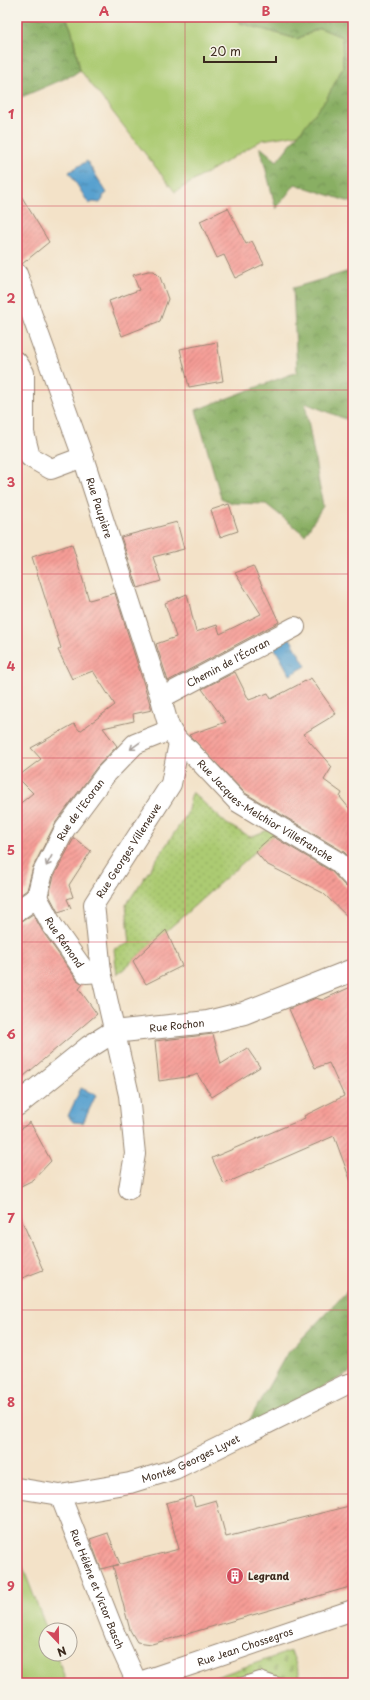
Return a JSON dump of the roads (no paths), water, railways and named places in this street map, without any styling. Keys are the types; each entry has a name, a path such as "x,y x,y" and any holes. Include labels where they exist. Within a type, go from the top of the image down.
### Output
{"street":[{"name":"Rue Paupière","path":"17,274 83,457 174,736"},
{"path":"17,362 24,373 24,433 30,457 51,469 83,457"},
{"name":"Chemin de l'Écoran","path":"161,698 295,627"},
{"name":"Rue Jacques-Melchior Villefranche","path":"174,736 238,802 338,862 353,878"},
{"name":"Rue de l'Ecoran","path":"37,896 43,872 66,829 106,774 135,744 174,736"},
{"name":"Rue Georges Villeneuve","path":"129,1188 135,1154 129,1094 113,1032 101,972 94,904 170,784 174,736"},
{"path":"17,911 37,896"},
{"name":"Rue Rémond","path":"37,896 52,925 86,973 101,972"},
{"name":"Rue Rochon","path":"17,1105 90,1047 113,1032 208,1022 237,1015 353,970"},
{"name":"Montée Georges Lyvet","path":"17,1488 60,1495 130,1483 175,1469 345,1385 353,1383"},
{"name":"Rue Hélène et Victor Basch","path":"60,1495 116,1637 137,1683"},
{"name":"Rue Jean Chossegros","path":"137,1683 353,1610"}],"lane":[{"path":"241,1683 261,1680 278,1683"}],"water":[{"path":"87,161 107,193 103,196 100,203 93,202 89,204 69,172"},
{"path":"290,638 306,666 290,675 274,647"},
{"path":"81,1088 96,1095 83,1123 73,1122 68,1116"}],"place":[{"name":"Legrand","path":"235,1576"}]}
